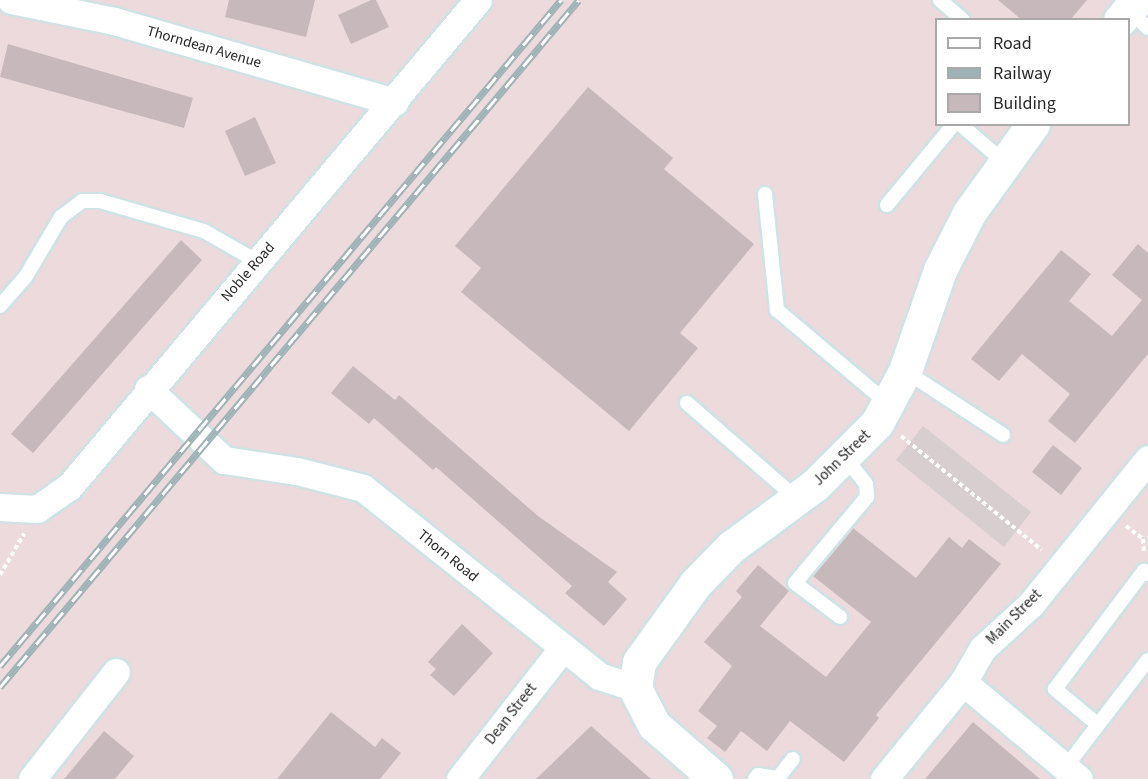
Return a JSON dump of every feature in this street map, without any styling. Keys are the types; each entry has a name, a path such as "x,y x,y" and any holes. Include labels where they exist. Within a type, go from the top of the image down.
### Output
{"street":[{"name":"Thorndean Avenue","path":"11,0 117,11 395,102"},
{"name":"Noble Road","path":"37,510 69,487 148,389 395,102 478,0"},
{"name":"John Street","path":"635,688 639,662 695,584 731,547 798,499 845,457 882,413 906,370 940,270 969,213 1032,126"},
{"name":"Thorn Road","path":"148,389 224,460 297,471 363,488 562,649 599,676 635,688"},
{"name":"Main Street","path":"884,779 963,682 983,648 1031,604 1148,459"},
{"path":"0,507 37,510"},
{"name":"Dean Street","path":"460,779 562,649"},
{"path":"32,779 116,672"},
{"path":"963,682 1072,773"},
{"path":"635,688 654,725 716,779"}],"lane":[{"path":"940,0 961,18"},
{"path":"887,205 952,126"},
{"path":"962,126 1005,163"},
{"path":"765,194 777,310 882,413"},
{"path":"0,306 26,276 61,217 82,201 100,201 204,231 258,262"},
{"path":"906,370 1003,435"},
{"path":"687,403 798,499"},
{"path":"840,617 795,583 867,497 866,484 845,457"},
{"path":"1097,724 1055,689 1146,572"},
{"path":"1072,773 1097,724 1148,660"},
{"path":"755,779 758,775 778,778 793,759"}],"path":[{"path":"882,413 895,430 1062,566"},
{"path":"0,575 37,510"},
{"path":"1107,510 1143,539 1146,572"}],"shaded area":[{"path":"923,426 1031,512 1004,547 896,460"}],"building":[{"path":"229,0 315,0 306,37 225,17"},
{"path":"371,0 376,0 389,27 351,44 338,15"},
{"path":"998,0 1087,0 1072,18 1020,18"},
{"path":"8,44 193,98 184,128 0,77"},
{"path":"588,87 673,158 664,169 754,244 680,333 698,348 629,431 461,292 481,268 455,246"},
{"path":"255,117 276,163 245,176 225,131"},
{"path":"181,240 202,260 33,453 11,434"},
{"path":"1138,244 1148,253 1148,354 1075,443 1048,421 1070,394 1022,354 999,381 971,359 1061,250 1091,274 1069,301 1112,336 1142,300 1112,275"},
{"path":"353,366 395,400 399,395 538,516 617,572 608,582 627,599 604,626 565,593 572,586 436,467 433,470 374,418 369,424 331,393"},
{"path":"1053,445 1082,468 1061,495 1032,472"},
{"path":"853,528 916,578 949,537 962,548 969,539 1001,564 876,715 879,718 844,762 790,721 767,751 741,731 725,752 707,738 717,726 698,711 732,666 704,642 742,597 736,591 758,565 789,591 760,626 826,677 871,622 813,576"},
{"path":"462,624 493,653 454,696 430,675 436,669 428,662"},
{"path":"331,712 375,747 382,738 401,753 380,779 277,779"},
{"path":"973,722 1040,779 925,779"},
{"path":"591,726 651,779 536,779"},
{"path":"104,731 134,756 115,779 64,779"}],"railway":[{"path":"0,666 561,0"},
{"path":"0,687 579,0"}]}
